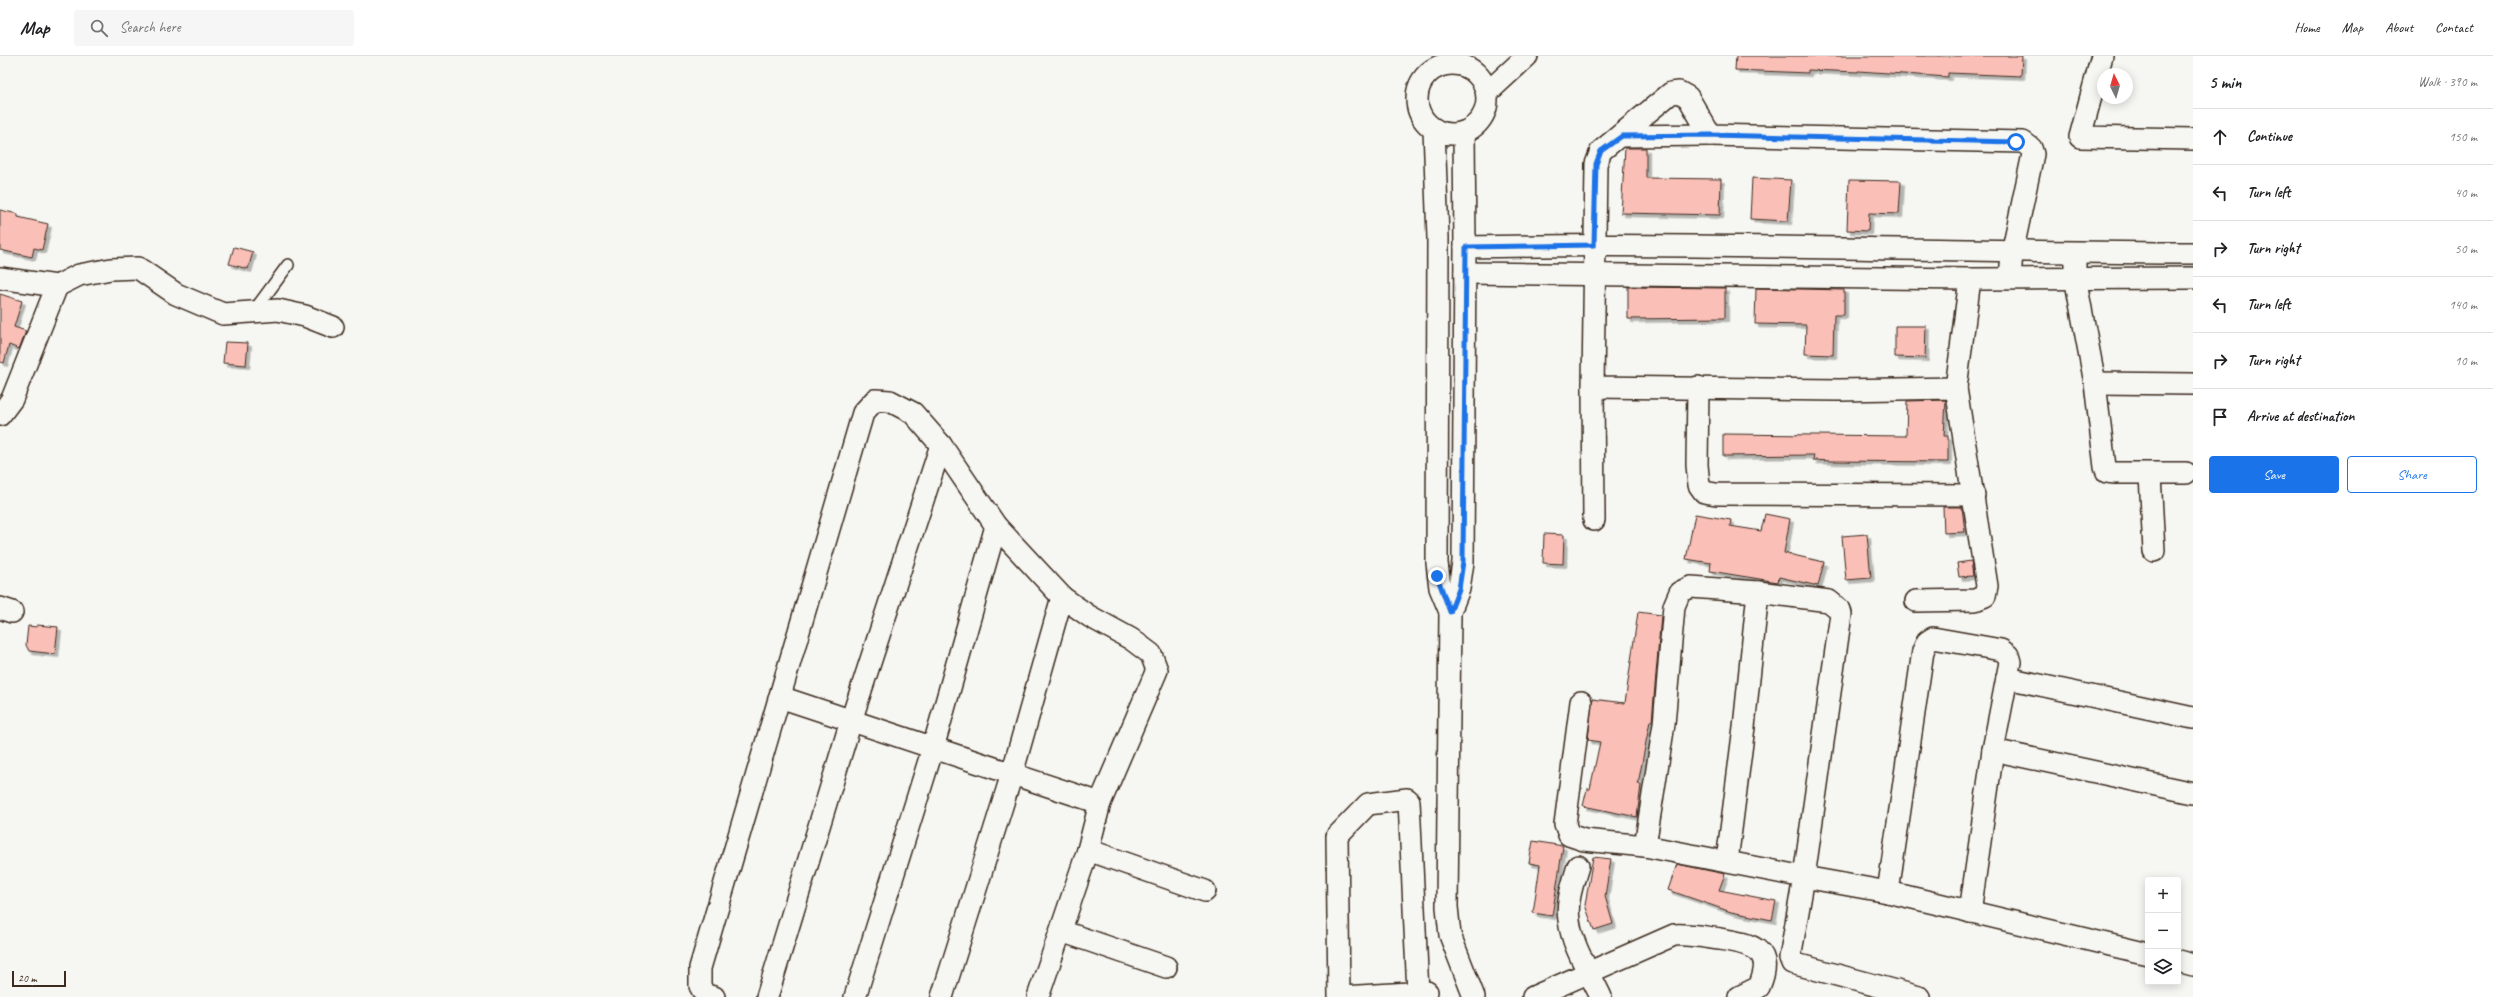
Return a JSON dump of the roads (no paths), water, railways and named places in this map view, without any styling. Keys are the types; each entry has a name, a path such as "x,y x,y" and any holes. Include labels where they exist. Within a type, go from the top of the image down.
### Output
{"street":[{"path":"1487,93 1527,56"},
{"path":"2102,56 2080,137 2193,139"},
{"path":"1469,61 1479,76 1487,93 1487,103 1479,121 1464,132 1448,133 1434,129 1420,114 1418,104 1420,86 1424,78 1438,67 1469,61"},
{"path":"1594,520 1593,274 1596,164 1601,151 1622,136 1671,93 1679,92 1688,97 1710,135"},
{"path":"1434,129 1438,238 1436,563 1440,588 1450,612"},
{"path":"1464,132 1466,247 1463,562 1459,589 1450,612 1447,907 1450,935 1474,997"},
{"path":"1622,136 1710,135 2023,142 2031,148 2033,154 2012,253 2010,278"},
{"path":"1466,247 1594,245 2012,253 2193,253"},
{"path":"2075,253 2075,277 2095,383 2103,462 2107,472 2150,475 2186,473"},
{"path":"0,278 57,286 79,275 111,269 138,268 176,294 223,314 278,310 334,327"},
{"path":"1465,273 1970,279 2075,277 2193,278"},
{"path":"1916,601 1975,600 1985,596 1987,586 1987,574 1956,388 1970,279"},
{"path":"0,415 12,399 57,286"},
{"path":"2095,383 2193,384"},
{"path":"1593,387 1698,387 1839,390 1956,388"},
{"path":"1698,387 1697,465 1699,485 1704,492 1716,494 1974,495"},
{"path":"714,997 705,995 700,986 700,968 863,413 875,400 890,401 913,413 941,444 996,526 1062,597 1089,616 1131,639 1151,654 1157,670 1100,803 1088,850 1038,997"},
{"path":"767,997 851,721 941,444"},
{"path":"2150,475 2154,551"},
{"path":"855,997 933,748 996,526"},
{"path":"1645,846 1664,724 1674,606 1680,592 1691,587 1758,592 1829,601 1840,610 1824,739 1804,877 1790,958 1792,963 1919,997"},
{"path":"1727,861 1744,727 1758,592"},
{"path":"942,997 1012,774 1062,597"},
{"path":"1888,892 1923,650 1927,642 1933,638 2001,650 2008,655 2010,662 1993,750 1970,912"},
{"path":"2007,678 2193,718"},
{"path":"780,697 1100,803"},
{"path":"1581,702 1565,824 1569,836 1584,840 1645,846 1888,892 2145,953"},
{"path":"1993,750 2193,793"},
{"path":"1339,997 1337,836 1368,804 1407,798 1409,801 1423,992 1342,997"},
{"path":"1088,850 1205,891"},
{"path":"1578,866 1569,898 1569,920 1575,942 1601,997"},
{"path":"1061,931 1166,968"},
{"path":"1533,997 1674,935 1688,934 1752,945 1761,952 1766,964 1760,986 1740,997"},
{"path":"2181,962 2193,965"}],"lane":[{"path":"254,311 288,265"}]}
